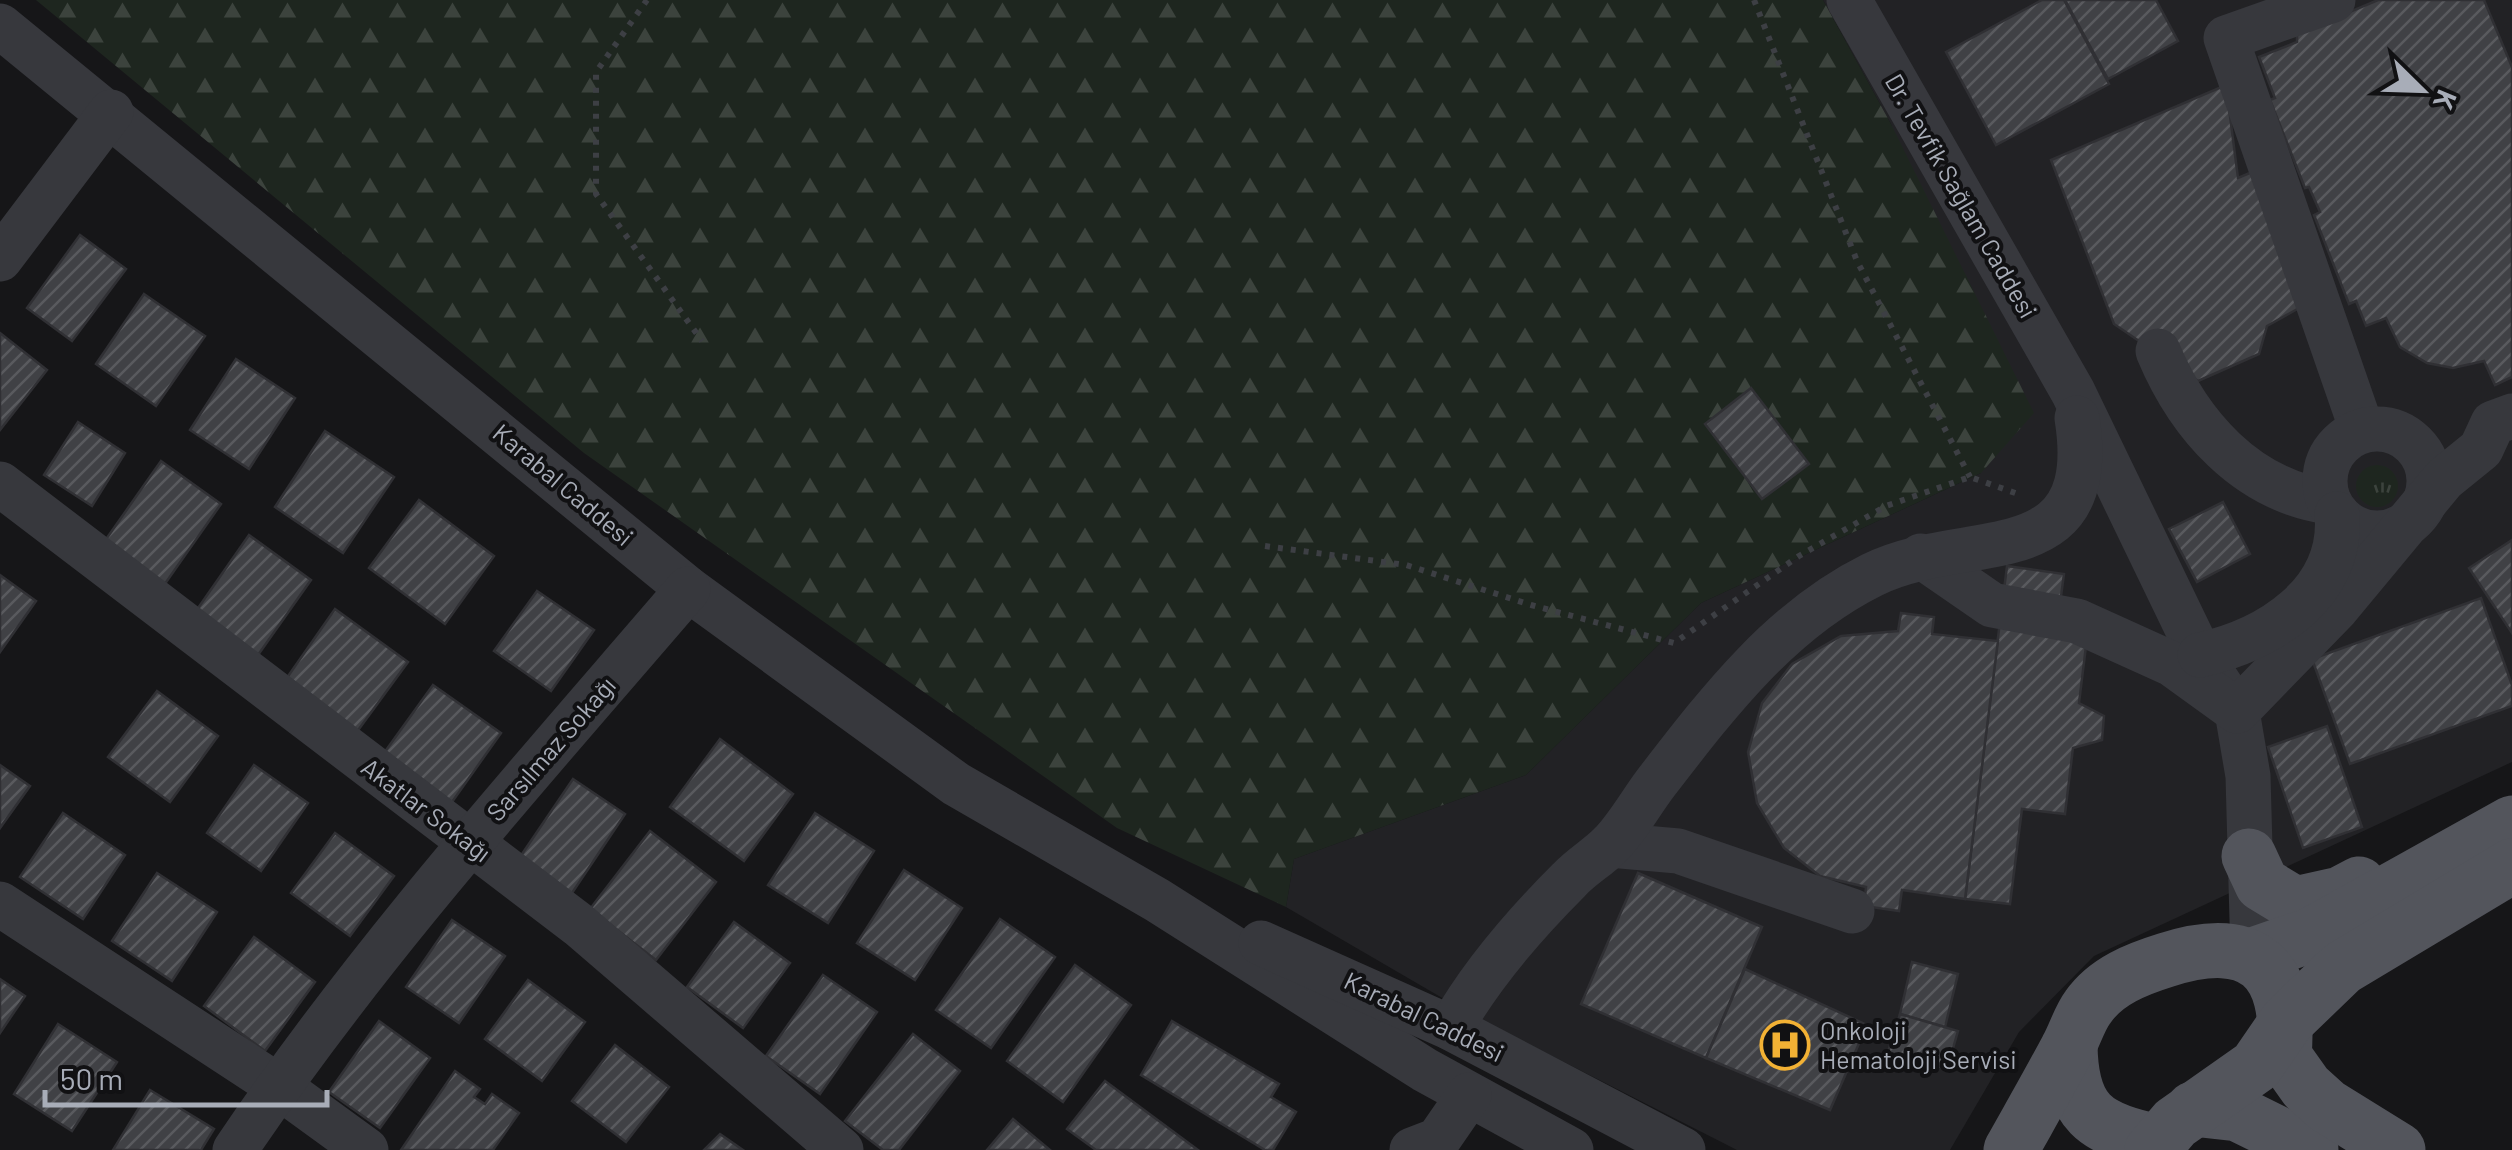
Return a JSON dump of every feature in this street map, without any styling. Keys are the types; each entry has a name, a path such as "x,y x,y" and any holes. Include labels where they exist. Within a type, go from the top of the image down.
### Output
{"main road":[{"path":"2249,856 2262,884 2295,904 2340,894 2438,843 2504,843"},
{"path":"2011,1150 2088,1007 2113,982 2183,954 2237,950 2253,954 2311,935 2504,843"},
{"path":"2168,1134 2256,1066 2287,1021 2342,968 2504,843"},
{"path":"2253,954 2282,990 2287,1021 2284,1056 2306,1088 2398,1150"},
{"path":"2070,1045 2073,1088 2095,1121 2118,1134 2168,1134 2238,1114 2311,1150"}],"street":[{"name":"Dr. Tevfik Sağlam Caddesi","path":"1849,0 2073,392 2200,655 2237,711 2248,776 2253,954"},
{"path":"2333,0 2226,38 2362,430"},
{"name":"Karabal Caddesi","path":"0,26 110,112 688,589 956,784 1157,900 1461,1090 1571,1150"},
{"path":"0,259 110,112"},
{"path":"2158,351 2178,398 2213,441 2281,491 2333,508 2353,528 2370,533 2388,532 2415,517 2427,498 2430,482 2420,451 2395,431 2362,430 2334,450 2326,466 2333,508 2339,538 2328,570 2306,602 2268,632 2235,648 2200,655"},
{"name":"Dr. Tevfik Sağlam Caddesi","path":"2060,516 2073,500 2082,456 2073,392"},
{"path":"1920,556 1992,605 2077,621 2172,664 2237,711 2337,608 2444,478 2496,446 2493,423 2512,416"},
{"name":"Akatlar Sokağı","path":"0,484 579,926 841,1150"},
{"path":"1412,1150 1438,1140 1461,1090 1464,1034 1507,988 1593,880 1610,845 1730,689 1775,642 1872,575 1920,556 2030,537 2060,516 2104,511 2120,515 2142,536"},
{"name":"Sarsılmaz Sokağı","path":"235,1150 278,1086 469,844 688,589"},
{"path":"1610,845 1678,851 1852,911"},
{"name":"Karabal Caddesi","path":"1157,900 1352,980 1464,1034 1682,1150"},
{"path":"0,904 278,1086 366,1150"}],"path":[{"path":"647,0 596,72 596,194 702,340"},
{"path":"1265,546 1406,565 1531,605 1674,642 1800,556 1886,506 1970,477 1858,261 1754,0"}],"shaded area":[{"path":"1823,0 2512,0 2512,762 2094,956 2019,1032 1950,1150 1737,1150 1475,1017 1286,907 1294,859 1526,775 1701,603 1981,473 1891,124"}],"green space":[{"path":"36,0 1823,0 1891,124 2034,413 1981,473 1701,603 1526,775 1294,859 1286,907 1117,828 584,453"},
{"path":"2377,465 2392,471 2398,486 2392,501 2377,507 2362,501 2356,486 2362,471"}],"building":[{"path":"2042,0 2064,0 2109,84 1996,145 1946,52"},
{"path":"2065,0 2156,0 2178,41 2108,79"},
{"path":"2378,0 2484,0 2512,67 2512,377 2495,385 2484,361 2453,368 2427,363 2400,347 2386,318 2366,326 2356,301 2349,304 2314,215 2320,212 2309,187 2305,188 2270,100 2275,98 2259,57 2297,42 2297,34"},
{"path":"2226,85 2238,178 2252,172 2301,307 2267,326 2259,354 2198,381 2114,324 2051,160"},
{"path":"80,235 126,269 72,341 27,308"},
{"path":"144,294 205,336 156,406 96,364"},
{"path":"0,333 47,370 0,430"},
{"path":"236,359 295,398 249,469 190,430"},
{"path":"1751,388 1809,464 1762,499 1705,424"},
{"path":"78,422 125,453 92,506 44,475"},
{"path":"325,431 394,477 343,553 275,507"},
{"path":"161,461 221,504 162,588 102,545"},
{"path":"419,500 494,556 445,624 369,568"},
{"path":"2223,502 2250,554 2197,582 2169,529"},
{"path":"249,535 311,580 258,655 196,611"},
{"path":"2512,540 2512,633 2469,568"},
{"path":"2007,566 2064,574 2056,634 2087,638 2079,703 2104,716 2102,740 2073,748 2065,814 2022,809 2010,904 1965,899"},
{"path":"0,575 36,601 0,652"},
{"path":"537,591 594,630 551,691 494,651"},
{"path":"2481,598 2512,685 2512,706 2350,764 2312,659"},
{"path":"335,609 408,662 356,733 284,682"},
{"path":"1901,613 1934,617 1932,634 1998,641 1965,899 1902,890 1899,911 1864,906 1866,887 1820,876 1784,848 1757,803 1748,752 1762,703 1792,664 1841,636 1898,631"},
{"path":"433,685 501,733 452,802 384,753"},
{"path":"157,691 218,736 170,802 108,757"},
{"path":"2327,726 2362,827 2303,848 2268,747"},
{"path":"720,739 793,794 744,861 670,807"},
{"path":"0,765 30,786 0,828"},
{"path":"254,765 308,803 261,871 207,833"},
{"path":"573,779 625,814 570,896 518,860"},
{"path":"63,813 125,855 83,919 20,877"},
{"path":"815,813 874,851 828,923 768,885"},
{"path":"650,831 716,882 656,960 590,909"},
{"path":"335,833 394,876 350,936 291,893"},
{"path":"904,870 962,908 915,980 857,943"},
{"path":"157,873 217,912 172,981 112,941"},
{"path":"1638,873 1762,927 1706,1058 1581,1004"},
{"path":"1000,919 1055,957 991,1048 936,1010"},
{"path":"452,920 505,956 459,1023 406,987"},
{"path":"734,922 790,963 743,1028 687,987"},
{"path":"254,937 315,982 265,1051 204,1006"},
{"path":"1912,962 1958,974 1945,1027 1900,1014"},
{"path":"1075,965 1131,1005 1063,1102 1007,1061"},
{"path":"1745,969 1867,1025 1830,1110 1706,1058"},
{"path":"823,975 877,1012 820,1094 766,1056"},
{"path":"0,979 25,996 0,1033"},
{"path":"528,980 585,1022 542,1081 485,1039"},
{"path":"1900,1014 1958,1031 1947,1069 1888,1052"},
{"path":"379,1021 430,1058 380,1128 329,1092"},
{"path":"1172,1021 1279,1084 1271,1097 1296,1112 1273,1150 1265,1150 1141,1075"},
{"path":"58,1024 117,1062 72,1131 14,1094"},
{"path":"913,1034 960,1071 899,1150 883,1150 845,1121"},
{"path":"615,1045 669,1087 626,1142 572,1101"},
{"path":"455,1071 480,1089 474,1097 485,1104 492,1094 519,1113 493,1150 401,1150"},
{"path":"1105,1081 1198,1150 1096,1150 1067,1129"},
{"path":"150,1090 214,1129 201,1150 113,1150"},
{"path":"1013,1119 1050,1150 987,1150"},
{"path":"720,1134 743,1150 704,1150"}],"place":[{"name":"Onkoloji Hematoloji Servisi","path":"1785,1045"}]}
